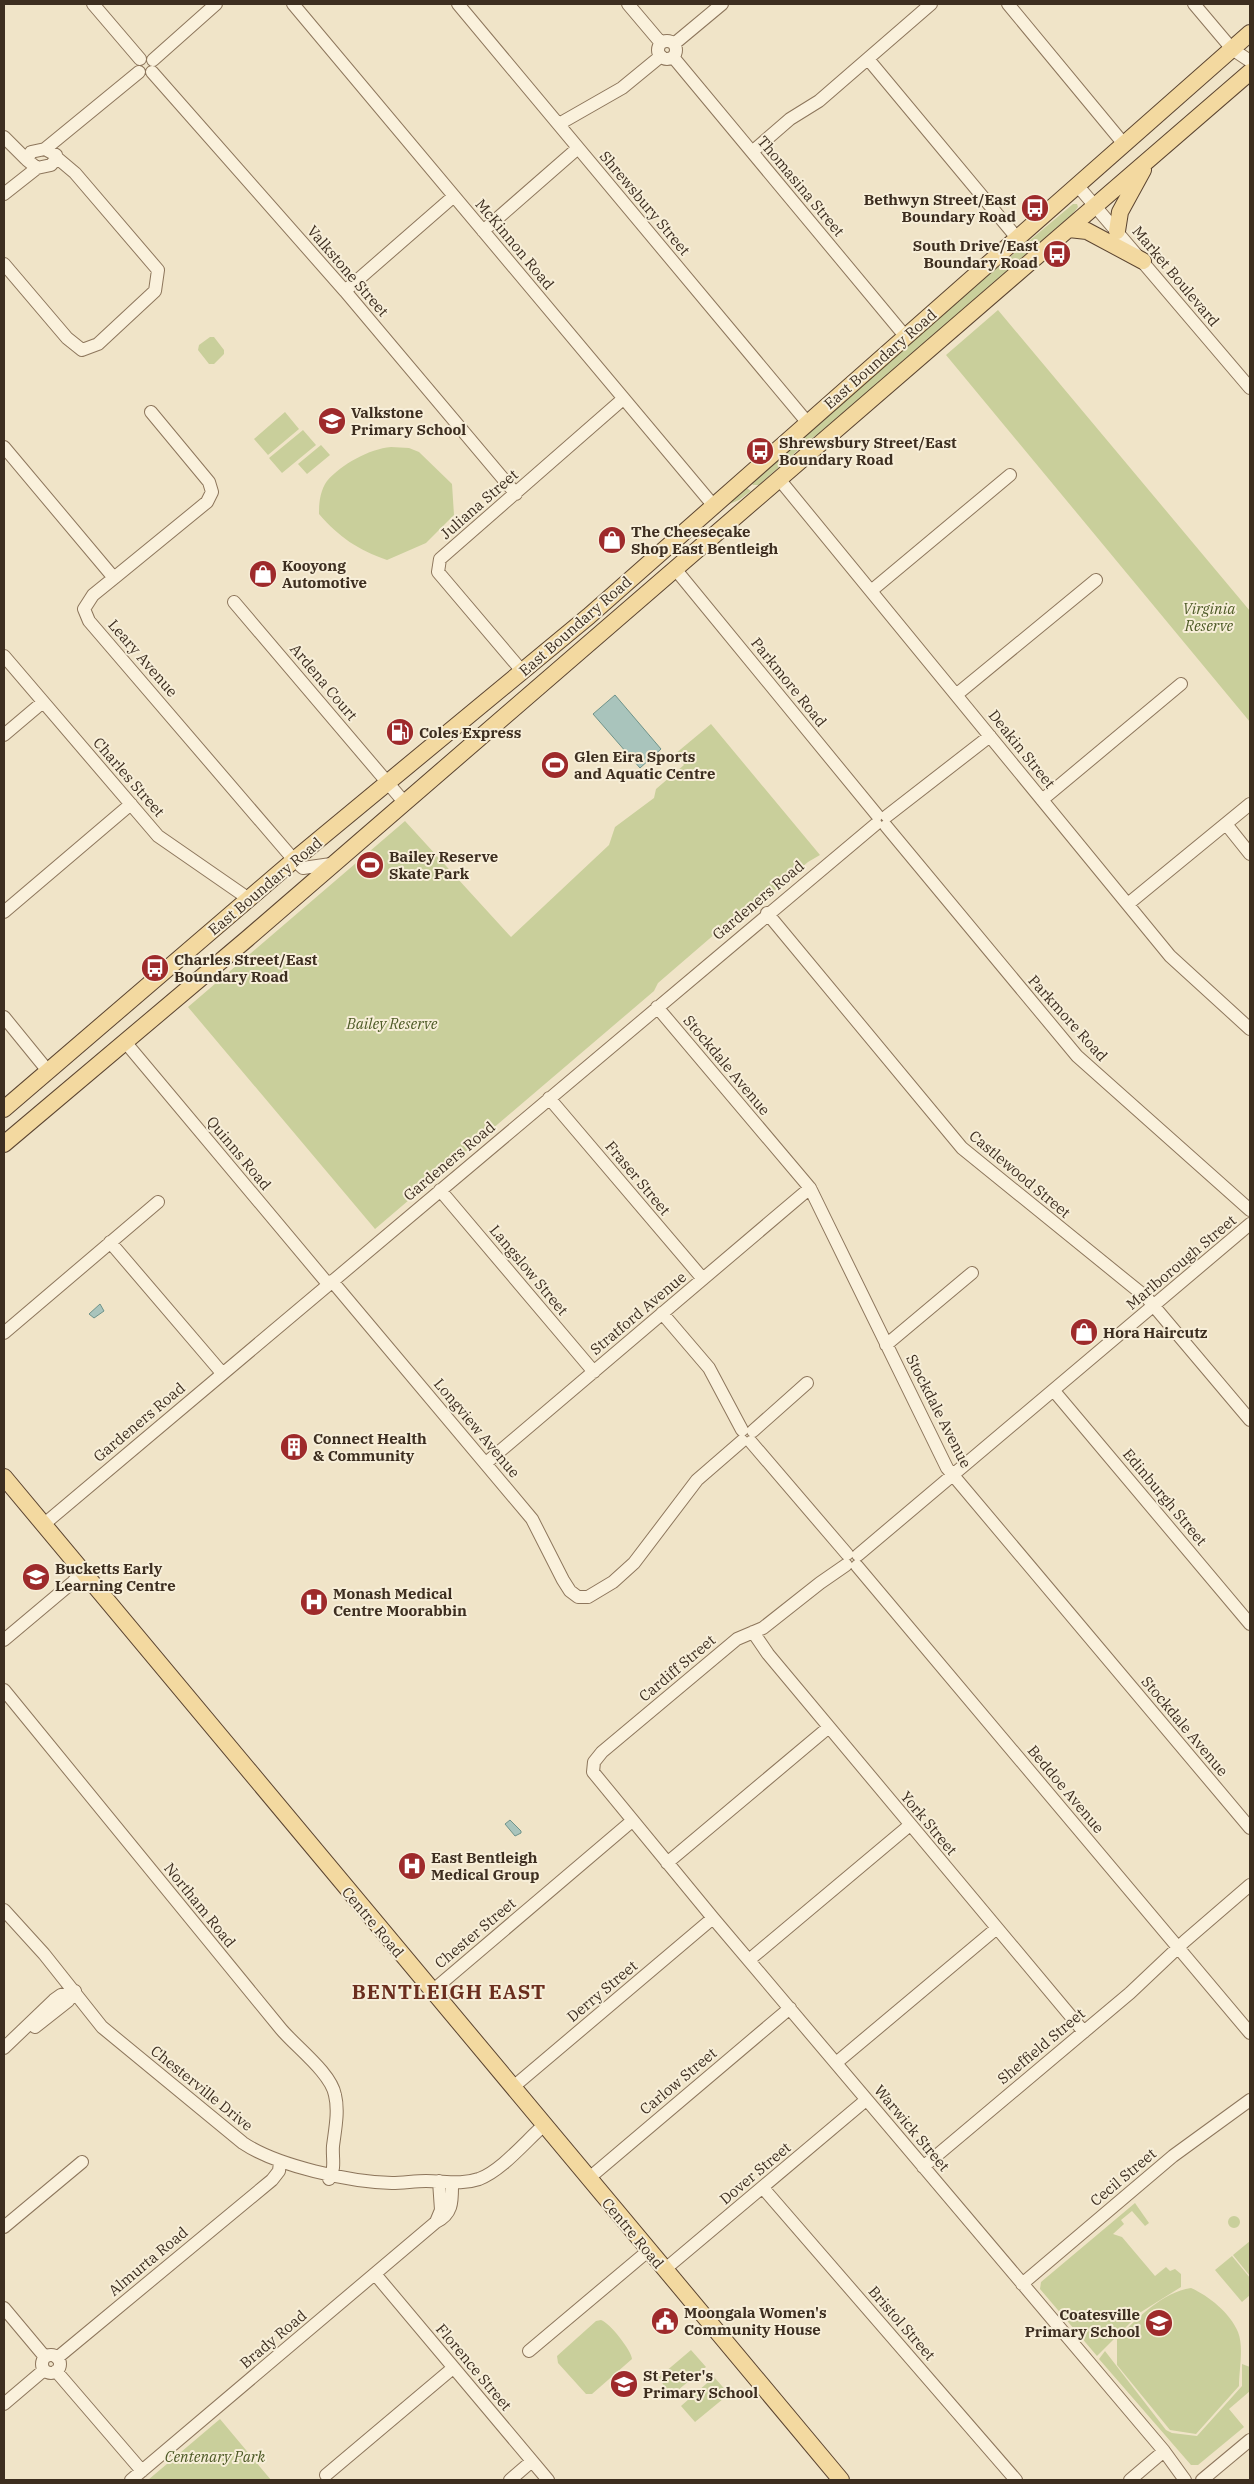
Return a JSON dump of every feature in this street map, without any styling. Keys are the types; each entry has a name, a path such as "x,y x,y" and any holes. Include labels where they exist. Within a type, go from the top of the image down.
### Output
{"main road":[{"name":"East Boundary Road","path":"4,1109 294,860 522,671 1250,33"},
{"name":"East Boundary Road","path":"4,1144 90,1070 126,1043 331,864 676,570 1250,72"},
{"path":"1117,231 1120,212 1147,161"},
{"path":"1069,229 1087,231 1142,261"},
{"path":"743,479 762,494"},
{"path":"713,505 720,508 728,507 762,494"},
{"name":"Centre Road","path":"4,1478 431,1992 841,2480"}],"street":[{"name":"Valkstone Street","path":"93,4 345,291 516,494"},
{"path":"6,192 73,127 216,4"},
{"name":"McKinnon Road","path":"293,4 713,505"},
{"name":"Shrewsbury Street","path":"458,4 808,422"},
{"name":"Thomasina Street","path":"628,4 905,336"},
{"path":"558,124 622,88 722,4"},
{"path":"752,152 790,119 819,101 931,4"},
{"path":"1008,4 1124,144"},
{"path":"1194,4 1232,49 1250,61"},
{"path":"868,58 1017,238"},
{"path":"4,264 67,338 82,350 98,344 155,291 158,270 75,173 41,158 6,138"},
{"path":"483,231 578,148"},
{"name":"Market Boulevard","path":"1077,185 1250,388"},
{"path":"345,291 454,196"},
{"name":"Juliana Street","path":"522,671 438,572 440,559 623,399"},
{"path":"4,447 114,578 207,502 212,492 209,482 151,412"},
{"path":"871,591 1010,475"},
{"name":"Deakin Street","path":"779,479 1170,956 1250,1029"},
{"name":"Parkmore Road","path":"676,570 1077,1056 1250,1210"},
{"name":"Leary Avenue","path":"114,578 93,595 84,609 89,621 294,860"},
{"path":"956,695 1096,580"},
{"name":"Ardena Court","path":"234,602 404,802"},
{"name":"Charles Street","path":"4,656 158,836 249,899"},
{"path":"1042,800 1182,684"},
{"path":"4,735 43,702"},
{"name":"Gardeners Road","path":"43,1525 767,913 990,736"},
{"path":"4,912 131,804"},
{"path":"1128,904 1250,804"},
{"path":"1226,824 1250,854"},
{"path":"294,860 303,868 331,864"},
{"name":"Castlewood Street","path":"767,913 964,1151 1143,1294 1250,1420"},
{"name":"Stockdale Avenue","path":"657,1007 810,1188 940,1455 953,1476 1250,1828"},
{"path":"4,1017 48,1072"},
{"name":"Quinns Road","path":"126,1043 330,1283"},
{"name":"Fraser Street","path":"549,1098 703,1279"},
{"name":"Stratford Avenue","path":"486,1463 810,1188"},
{"name":"Langslow Street","path":"440,1190 594,1372"},
{"path":"4,1333 158,1202"},
{"name":"Marlborough Street","path":"852,1560 1250,1224"},
{"path":"110,1242 222,1373"},
{"path":"886,1344 972,1273"},
{"name":"Longview Avenue","path":"330,1283 532,1519 570,1591 578,1596 588,1597 613,1582 634,1563 697,1480 747,1436"},
{"name":"Beddoe Avenue","path":"662,1313 708,1368 747,1436 1250,2033"},
{"path":"747,1436 807,1383"},
{"name":"Edinburgh Street","path":"1054,1391 1250,1624"},
{"name":"Cardiff Street","path":"632,1821 595,1776 592,1768 602,1752 737,1639 763,1628 852,1560"},
{"path":"4,1631 69,1577 82,1572"},
{"path":"4,1640 73,1582 82,1572"},
{"name":"York Street","path":"753,1632 768,1654 1084,2032"},
{"name":"Northam Road","path":"4,1690 275,2022 329,2081 335,2092 336,2104 330,2175"},
{"path":"668,1863 829,1727"},
{"name":"Chester Street","path":"431,1992 632,1821"},
{"name":"Warwick Street","path":"632,1821 1022,2284 1166,2453 1192,2480"},
{"path":"749,1960 910,1825"},
{"name":"Sheffield Street","path":"923,2167 1130,1993 1250,1885"},
{"name":"Chesterville Drive","path":"4,1910 96,2029 117,2049 248,2154 278,2166 330,2175 379,2189 444,2184"},
{"name":"Derry Street","path":"512,2088 713,1918"},
{"name":"Chesterville Drive","path":"4,1920 70,1994"},
{"path":"836,2063 997,1928"},
{"path":"7,2045 35,2027 70,1994"},
{"name":"Carlow Street","path":"588,2179 790,2008"},
{"name":"Dover Street","path":"664,2270 866,2100"},
{"name":"Cecil Street","path":"1022,2284 1173,2156 1250,2100"},
{"path":"444,2184 472,2181 488,2174 543,2126"},
{"path":"4,2227 82,2162"},
{"name":"Almurta Road","path":"4,2404 258,2189 278,2166"},
{"name":"Brady Road","path":"131,2480 436,2222 446,2216 450,2209 444,2184"},
{"name":"Bristol Street","path":"763,2188 1016,2480"},
{"path":"529,2351 648,2251"},
{"name":"Florence Street","path":"376,2274 548,2480"},
{"path":"4,2308 142,2471"},
{"path":"326,2475 453,2368"},
{"path":"1202,2480 1250,2440"},
{"path":"1130,2480 1166,2453"},
{"name":"Warwick Street","path":"1166,2453 1185,2480"},
{"path":"510,2480 532,2461"}],"green space":[{"path":"1073,204 1077,204 1078,207 1067,221 838,420 808,441 759,485 753,485 751,482 957,298 985,278"},
{"name":"Virginia Reserve","path":"998,310 1250,611 1250,722 946,355"},
{"path":"210,337 214,337 224,350 224,354 214,364 209,364 198,350 199,345"},
{"path":"285,412 299,429 268,455 254,439"},
{"path":"303,430 316,445 282,473 269,458"},
{"path":"321,445 330,455 307,474 298,464"},
{"path":"391,447 409,448 419,452 452,484 454,515 426,543 387,560 367,552 342,536 319,514 319,510 323,489 333,475 356,458"},
{"path":"744,486 751,491 739,500 727,505"},
{"name":"Bailey Reserve","path":"711,724 820,855 808,862 733,926 716,933 658,983 654,991 375,1229 188,1007 405,821 511,937 609,845 615,827 654,798 656,789 684,765 675,754"},
{"path":"1135,2203 1149,2223 1145,2226 1132,2211 1121,2220 1124,2224 1113,2234 1122,2237 1155,2276 1166,2267 1170,2271 1175,2269 1181,2274 1181,2287 1141,2312 1097,2356 1040,2289 1041,2282"},
{"path":"1232,2216 1236,2216 1240,2222 1236,2228 1232,2228 1228,2224 1228,2220"},
{"path":"1250,2241 1250,2276 1233,2255"},
{"path":"1232,2256 1250,2278 1250,2295 1242,2302 1215,2270"},
{"path":"1191,2288 1212,2300 1230,2318 1240,2338 1241,2351 1239,2386 1196,2434 1170,2430 1117,2365 1117,2339 1151,2307 1170,2295"},
{"path":"601,2320 620,2337 632,2359 592,2394 586,2394 558,2363 557,2356 596,2321"},
{"path":"691,2350 706,2367 672,2395 658,2378"},
{"path":"1105,2351 1166,2430 1172,2433 1197,2436 1242,2386 1242,2364 1250,2367 1250,2391 1229,2409 1244,2427 1198,2465 1191,2465 1099,2359"},
{"path":"714,2377 729,2394 695,2422 681,2406"},
{"name":"Centenary Park","path":"220,2419 271,2480 148,2480"}],"water":[{"path":"615,695 661,749 640,768 593,714"},
{"path":"100,1304 104,1311 94,1318 89,1314"},
{"path":"510,1820 521,1833 515,1836 505,1824"}],"place":[{"name":"Bethwyn Street/East Boundary Road","path":"1035,208"},
{"name":"South Drive/East Boundary Road","path":"1057,254"},
{"name":"Valkstone Primary School","path":"332,421"},
{"name":"Shrewsbury Street/East Boundary Road","path":"760,451"},
{"name":"The Cheesecake Shop East Bentleigh","path":"612,540"},
{"name":"Kooyong Automotive","path":"263,574"},
{"name":"Coles Express","path":"400,732"},
{"name":"Glen Eira Sports and Aquatic Centre","path":"555,765"},
{"name":"Bailey Reserve Skate Park","path":"370,865"},
{"name":"Charles Street/East Boundary Road","path":"155,968"},
{"name":"Hora Haircutz","path":"1084,1332"},
{"name":"Connect Health & Community","path":"294,1447"},
{"name":"Bucketts Early Learning Centre","path":"36,1577"},
{"name":"Monash Medical Centre Moorabbin","path":"314,1602"},
{"name":"East Bentleigh Medical Group","path":"412,1866"},
{"name":"Moongala Women's Community House","path":"665,2321"},
{"name":"Coatesville Primary School","path":"1159,2323"},
{"name":"St Peter's Primary School","path":"624,2384"}],"district":[{"name":"BENTLEIGH EAST","path":"449,1991"}]}
